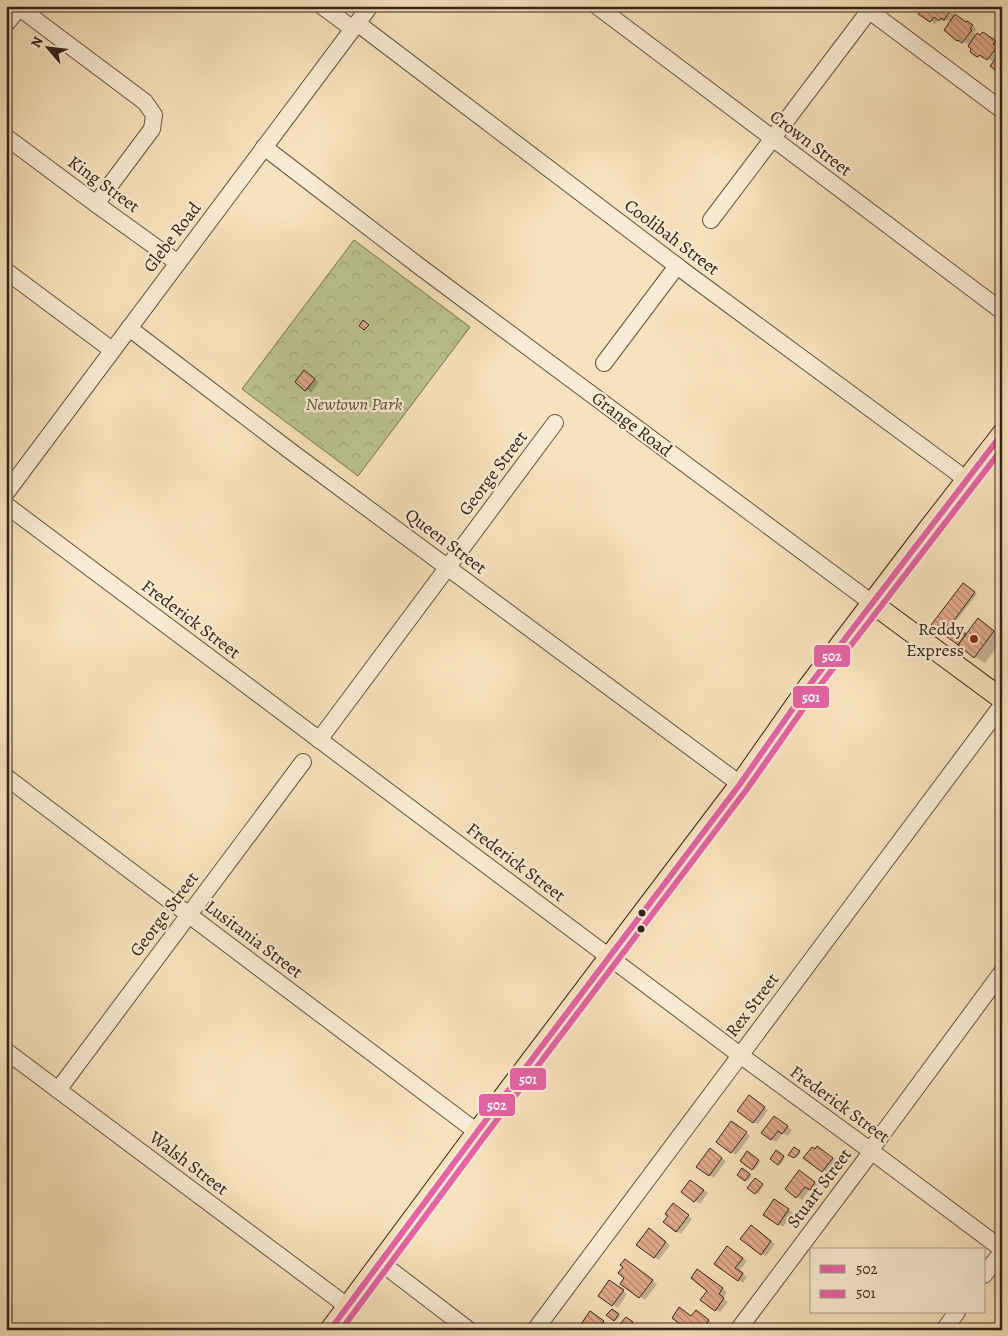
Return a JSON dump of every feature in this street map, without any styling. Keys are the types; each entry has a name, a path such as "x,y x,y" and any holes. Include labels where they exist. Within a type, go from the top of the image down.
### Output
{"main road":[{"path":"330,1330 740,784 808,687 1002,434"},
{"name":"Grange Road","path":"872,603 1002,699"}],"street":[{"name":"Coolibah Street","path":"322,6 355,26 966,480"},
{"name":"Glebe Road","path":"6,493 370,6"},
{"name":"Crown Street","path":"597,6 1002,311"},
{"path":"6,24 18,7 146,102 154,115 152,129 96,204"},
{"path":"711,220 773,139 866,9 1002,110"},
{"name":"King Street","path":"6,137 178,263"},
{"name":"Grange Road","path":"264,147 420,266 872,603"},
{"path":"604,363 677,266"},
{"path":"6,270 112,350"},
{"name":"Queen Street","path":"129,328 740,784"},
{"name":"George Street","path":"319,740 556,423"},
{"name":"Frederick Street","path":"6,505 871,1151 1002,1251"},
{"name":"Rex Street","path":"535,1330 1002,705"},
{"name":"George Street","path":"58,1090 303,762"},
{"name":"Lusitania Street","path":"6,778 477,1132"},
{"name":"Stuart Street","path":"738,1330 866,1159 1002,972"},
{"name":"Walsh Street","path":"6,1051 348,1306"},
{"path":"986,1272 1002,1251"},
{"path":"380,1262 469,1330"},
{"path":"944,1330 956,1314"}],"green space":[{"name":"Newtown Park","path":"354,240 470,327 358,476 242,389","holes":["304,371 315,379 305,391 295,382"]}],"building":[{"path":"924,6 947,6 946,8 950,11 944,20 941,18 939,21 934,17 930,22 918,14"},
{"path":"955,14 973,25 970,29 972,30 962,43 944,30"},
{"path":"983,32 996,41 993,44 997,47 987,60 980,55 977,57 970,52 971,49 968,46 977,33 980,35"},
{"path":"1002,50 1002,70 999,73 990,66"},
{"path":"363,320 369,325 364,330 359,326"},
{"path":"304,370 315,379 305,391 295,382"},
{"path":"963,583 975,592 952,623 966,634 958,645 931,625"},
{"path":"978,618 994,631 974,658 958,645"},
{"path":"749,1095 765,1107 753,1123 737,1111"},
{"path":"774,1116 788,1126 782,1134 778,1131 771,1140 761,1133"},
{"path":"731,1121 747,1132 731,1153 716,1142"},
{"path":"817,1146 833,1158 822,1172 803,1158 812,1147 815,1149"},
{"path":"794,1147 800,1151 794,1158 788,1155"},
{"path":"710,1148 722,1158 709,1176 696,1167"},
{"path":"776,1150 784,1156 778,1165 770,1159"},
{"path":"747,1151 759,1160 752,1170 740,1161"},
{"path":"742,1168 750,1174 745,1181 737,1175"},
{"path":"799,1170 815,1182 810,1190 805,1187 796,1198 785,1189"},
{"path":"755,1178 763,1184 755,1194 747,1188"},
{"path":"690,1180 704,1190 694,1202 681,1192"},
{"path":"774,1199 789,1209 778,1225 763,1215"},
{"path":"673,1203 689,1215 676,1232 663,1222 668,1216 665,1214"},
{"path":"751,1225 771,1241 761,1255 740,1239"},
{"path":"649,1228 666,1242 654,1258 636,1245"},
{"path":"727,1246 743,1258 735,1268 743,1273 738,1281 714,1264"},
{"path":"625,1259 653,1280 639,1298 620,1284 624,1278 618,1273 623,1267 620,1265"},
{"path":"697,1269 723,1288 719,1294 724,1298 715,1311 700,1300 707,1291 691,1278"},
{"path":"609,1280 624,1290 612,1306 598,1296"},
{"path":"679,1307 691,1316 696,1310 709,1320 702,1330 688,1330 672,1318"},
{"path":"612,1309 619,1314 614,1321 606,1315"},
{"path":"590,1311 604,1321 597,1330 577,1330"},
{"path":"626,1317 633,1322 625,1330 619,1325"}],"transit line":[{"name":"502","path":"330,1330 740,784 808,687 1002,434"},
{"name":"501","path":"341,1330 747,789 815,692 1002,449"}],"place":[{"name":"Reddy Express","path":"974,639"}]}
